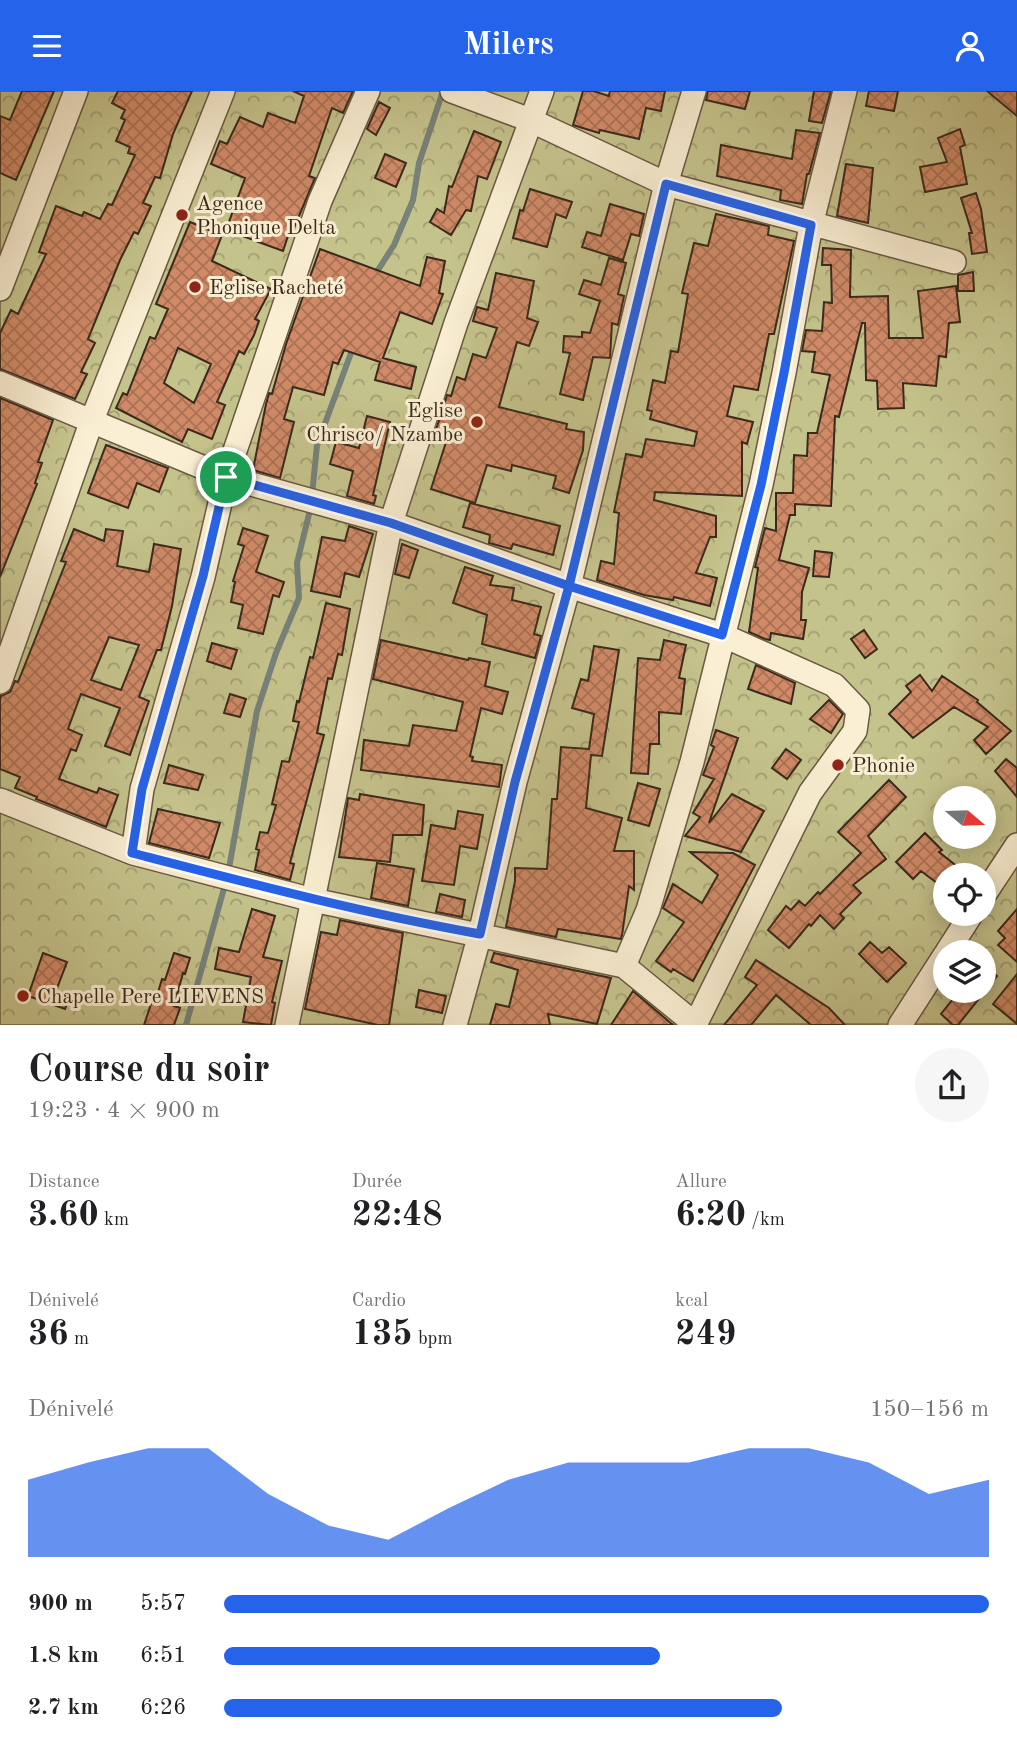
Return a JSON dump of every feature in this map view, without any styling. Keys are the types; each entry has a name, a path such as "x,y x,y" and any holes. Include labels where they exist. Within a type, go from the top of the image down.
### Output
{"street":[{"path":"0,289 76,91"},
{"path":"0,682 92,420 223,91"},
{"path":"132,853 142,789 203,576 226,477 320,201 368,91"},
{"path":"452,91 530,120 666,184 954,262"},
{"path":"287,1024 391,523 456,323 542,91"},
{"path":"455,1024 480,934 515,782 569,586 666,184 694,91"},
{"path":"624,966 648,910 692,762 761,485 811,225 845,91"},
{"path":"0,383 226,477 391,523 569,586 722,635 834,685 858,710 855,731 810,793 695,1024 624,966 313,900 132,853 0,800"},
{"path":"1009,875 1017,845"},
{"path":"900,1024 933,973"}],"green space":[{"path":"0,91 1017,91 1017,1024 0,1025"}],"building":[{"path":"22,91 54,91 16,180 0,173 0,116 10,120"},
{"path":"118,91 192,91 173,134 160,178 155,177 143,203 151,206 138,234 134,232 120,260 88,339 95,343 81,372 87,374 75,399 0,369 0,333 11,310 18,314 46,254 39,252 56,206 82,216 84,212 100,219 108,204 112,205 135,155 128,153 130,147 116,141 125,120 121,118 125,110 112,103"},
{"path":"293,91 353,91 343,113 332,108 309,176 315,178 294,228 291,227 283,251 226,230 245,178 211,164 220,141 227,144 240,117 263,127 268,113 295,123 304,96"},
{"path":"583,91 609,96 610,91 665,91 661,111 646,108 639,139 600,130 599,133 573,125"},
{"path":"708,91 750,91 745,109 706,100"},
{"path":"814,91 831,91 822,123 809,121"},
{"path":"869,91 898,91 894,111 866,106"},
{"path":"987,91 1017,91 1017,116"},
{"path":"379,102 390,108 376,135 367,129"},
{"path":"960,129 965,145 960,147 967,184 925,192 920,167 947,162 938,138"},
{"path":"796,130 820,133 807,174 802,204 780,200 781,190 717,176 721,145 792,159"},
{"path":"474,131 501,142 487,179 478,176 471,211 466,210 451,235 430,222 437,209 444,213 449,186 452,187"},
{"path":"385,154 406,163 396,187 375,178"},
{"path":"846,164 873,168 868,223 837,216"},
{"path":"530,189 572,202 566,218 556,214 547,247 513,238 520,210 523,211"},
{"path":"976,193 987,252 972,254 969,233 972,233 961,198"},
{"path":"610,204 644,214 639,236 631,234 623,260 582,247 587,232 601,236"},
{"path":"716,214 769,226 768,235 794,241 774,334 769,334 758,390 734,386 727,416 753,422 747,444 742,442 742,496 655,492 654,500 716,516 716,537 710,537 696,573 717,578 710,606 674,597 673,600 644,595 597,580 601,561 614,564 619,513 614,512 626,454 642,457 646,439 694,446 697,432 650,419 652,411 647,410 653,380 665,383 671,351 678,352 688,294 682,293 694,243 708,246"},
{"path":"190,222 222,235 212,261 271,289 255,319 259,321 254,335 244,354 239,351 217,402 225,405 212,439 188,429 182,442 116,408 123,393 127,395 150,337 155,339 168,309 156,304","holes":["178,348 211,364 194,403 164,383"]},
{"path":"823,248 851,250 850,297 888,296 889,338 923,338 918,291 956,286 960,322 949,323 946,357 939,356 936,386 903,383 904,408 878,409 877,381 866,380 865,323 862,323 839,417 835,416 831,506 795,504 795,515 790,515 779,560 809,568 802,592 801,620 806,620 803,639 771,633 770,640 749,632 758,568 755,567 765,528 776,531 776,493 793,493 794,455 807,456 808,433 817,433 830,375 812,372 815,352 802,351 806,330 822,331 824,302 832,303 831,265 822,265"},
{"path":"320,249 420,286 427,257 445,261 439,293 443,294 432,324 400,312 383,358 416,367 411,389 375,380 380,362 344,350 338,364 333,362 324,395 293,387 284,419 294,422 280,478 253,470 269,393 272,394 286,344"},
{"path":"609,258 626,263 618,294 624,296 618,325 612,323 610,358 593,357 583,400 560,394 570,353 563,352 564,336 582,337 582,332 590,333 600,301 579,294 584,280 601,285"},
{"path":"973,272 974,291 958,291 958,275"},
{"path":"496,273 534,281 527,318 538,322 529,346 517,342 499,407 567,424 566,429 584,432 583,450 569,493 553,488 556,476 512,465 511,471 487,465 475,503 431,489 447,439 434,436 447,395 451,396 457,377 465,380 473,354 486,358 497,328 473,321 477,307 488,310"},
{"path":"0,398 53,420 38,462 42,463 35,483 37,484 0,577"},
{"path":"367,416 390,422 373,495 376,496 374,504 347,496 353,471 330,464 336,442 359,448"},
{"path":"106,445 168,468 159,492 137,483 128,508 88,493"},
{"path":"470,503 560,526 553,555 513,544 511,549 489,543 490,535 463,527"},
{"path":"349,526 373,534 359,577 345,573 340,597 311,591 322,537 345,541"},
{"path":"243,528 268,536 256,572 284,582 279,597 273,595 263,634 238,628 243,605 231,602 233,581 244,546 238,544"},
{"path":"74,529 104,541 106,529 123,531 117,566 149,572 154,544 181,549 172,606 161,650 157,650 139,697 149,701 130,755 105,746 120,708 81,694 68,729 82,735 76,751 71,749 59,779 97,793 99,788 118,795 106,827 15,788 20,777 0,769 1,696 10,692 15,681 18,682 66,562 61,561","holes":["109,637 139,645 121,690 91,680"]},
{"path":"402,544 418,550 409,578 395,574"},
{"path":"815,551 832,553 829,577 813,576"},
{"path":"465,567 493,576 490,585 514,588 512,600 541,607 534,634 541,636 535,658 482,644 487,615 453,603"},
{"path":"326,603 350,609 342,655 338,654 332,679 328,678 317,733 324,735 290,863 294,864 290,880 255,870 259,850 256,849 260,832 268,833 276,805 272,804 282,761 289,762 299,722 293,721 297,701 299,702 310,657 313,658"},
{"path":"864,630 877,649 865,658 851,639"},
{"path":"381,640 468,660 490,662 485,686 508,692 502,714 481,708 470,756 473,757 472,761 502,765 499,787 361,770 364,740 409,746 413,725 456,731 463,702 373,679"},
{"path":"664,640 686,645 679,678 685,679 681,714 659,712 659,744 650,744 648,774 631,773 638,658 660,660"},
{"path":"212,643 237,650 231,669 207,661"},
{"path":"594,646 619,650 602,756 591,755 586,808 622,818 614,851 634,851 634,890 629,886 621,939 558,929 556,937 506,927 515,868 547,869 552,799 557,799 561,747 589,749 594,714 572,708 581,679 588,681"},
{"path":"756,665 795,683 791,704 748,689"},
{"path":"920,675 932,691 942,676 978,700 977,702 1011,731 986,754 974,740 988,727 954,707 913,738 889,714 911,692 906,686"},
{"path":"230,694 246,699 240,717 224,713"},
{"path":"829,700 843,714 831,733 810,719"},
{"path":"716,730 738,738 709,823 732,794 764,811 741,852 685,836 700,817 693,813 714,779 703,775 714,747 711,745"},
{"path":"786,749 801,760 787,779 772,768"},
{"path":"1006,759 1017,768 1017,797 995,771"},
{"path":"169,765 203,775 198,790 164,783"},
{"path":"889,780 906,797 868,836 886,859 853,885 861,893 840,914 844,918 834,929 820,915 789,948 768,930 786,906 791,910 799,901 805,906 861,853 838,832"},
{"path":"638,783 660,789 649,826 628,820"},
{"path":"360,794 424,805 422,835 393,835 390,862 339,857 348,798 359,800"},
{"path":"158,809 220,823 209,858 149,843"},
{"path":"458,811 483,815 477,849 460,846 454,885 422,881 431,825 455,829"},
{"path":"925,833 933,841 933,849 941,849 939,852 953,863 933,863 933,880 921,871 913,879 896,862"},
{"path":"690,852 733,853 755,865 693,981 673,969 671,972 656,961 684,922 663,908 673,884 702,903 718,875"},
{"path":"377,863 414,869 408,906 371,898"},
{"path":"440,894 465,900 462,917 436,912"},
{"path":"252,909 275,916 263,957 282,961 272,1002 275,1003 271,1025 243,1022 251,977 215,969 219,948 239,952"},
{"path":"1017,909 1017,962 998,945 1005,938 998,931"},
{"path":"340,920 403,933 389,1025 305,1009 321,932 337,935"},
{"path":"870,942 882,953 889,947 906,963 887,982 859,954"},
{"path":"43,953 67,962 56,991 70,996 65,1009 28,996"},
{"path":"174,953 190,958 174,1006 180,1008 174,1025 144,1025 153,998 156,999 162,979 165,980"},
{"path":"494,953 611,978 597,1024 548,1014 550,1025 490,1025 496,1004 509,1007 518,970 491,962"},
{"path":"756,960 829,1008 845,1025 811,1025 776,995 751,1025 724,1025 757,985 745,977"},
{"path":"1017,974 1017,1024 993,1004"},
{"path":"419,990 446,996 442,1013 416,1007"},
{"path":"633,991 673,1025 611,1025"},
{"path":"950,1003 976,1003 958,1025 953,1025 941,1014"}],"waterway":[{"path":"373,278 394,245 413,200 419,163 443,91"},
{"path":"312,495 317,445 354,345"},
{"path":"186,1025 228,874 257,711 276,653 299,598 297,563 311,506"}],"place":[{"name":"Agence Phonique Delta","path":"182,215"},
{"name":"Eglise Racheté","path":"195,287"},
{"name":"Eglise Chrisco/ Nzambe","path":"477,422"},
{"name":"Phonie","path":"838,765"},
{"name":"Chapelle Pere LIEVENS","path":"23,996"}],"route":[{"path":"226,477 203,576 142,789 132,853 313,900 480,934 515,782 569,586 722,635 761,485 811,225 666,184 569,586 391,523 226,477"}]}
